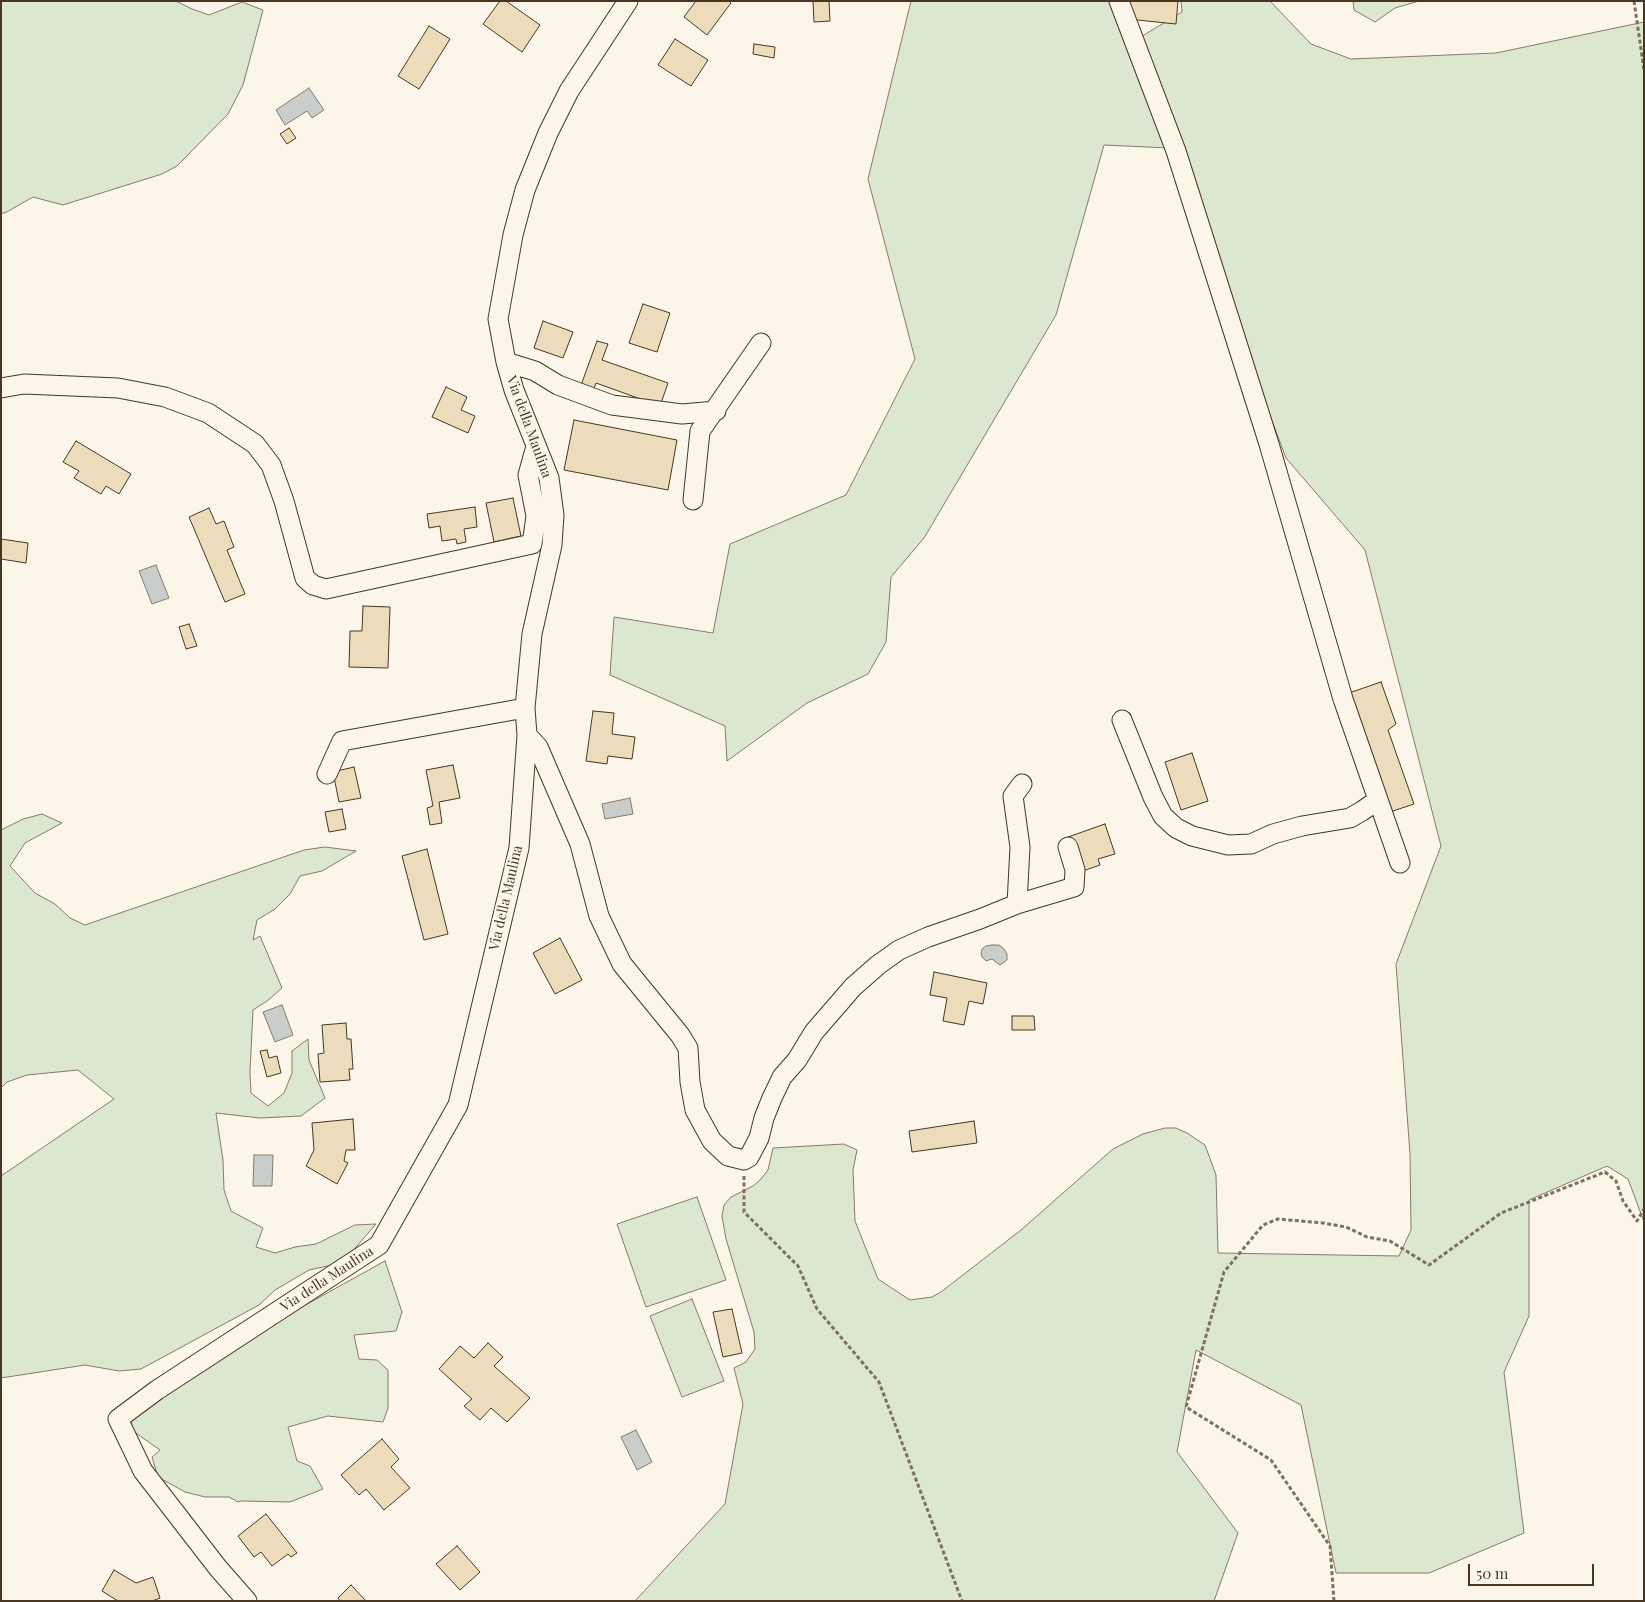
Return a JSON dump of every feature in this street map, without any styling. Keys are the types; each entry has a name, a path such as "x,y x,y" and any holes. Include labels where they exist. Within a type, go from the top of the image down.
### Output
{"street":[{"name":"Via della Maulina","path":"247,1601 218,1568 143,1472 118,1419 157,1390 379,1245 458,1105 518,848 527,735 525,708 532,634 552,545 554,516 549,478 514,390 506,362 498,319 512,235 526,190 548,133 569,91 628,1"},
{"path":"1119,1 1179,161 1270,444 1343,699 1400,864"},
{"path":"693,500 700,431 716,411 761,344"},
{"path":"506,362 535,371 558,385 612,406 682,414 716,411"},
{"path":"1,388 24,384 118,388 165,397 208,413 255,444 270,465 284,501 305,578 313,585 326,589 532,544 536,516 528,475 536,446"},
{"path":"327,774 342,741 525,708"},
{"path":"1122,720 1153,797 1163,816 1176,828 1192,836 1228,845 1250,844 1273,834 1302,826 1350,818 1378,800"},
{"path":"527,735 538,747 580,844 599,916 622,964 680,1035 688,1048 690,1082 695,1110 712,1141 728,1156 744,1160 750,1157 760,1138 764,1118 782,1077 797,1060 814,1032 853,987 899,950 1016,904 1074,887 1075,870 1068,847"},
{"path":"1016,904 1020,847 1013,796 1022,784"}],"path":[{"path":"1634,1 1644,70"},
{"path":"744,1160 744,1212 798,1266 817,1309 879,1382 962,1601"},
{"path":"1334,1601 1330,1546 1271,1460 1186,1406 1224,1272 1263,1225 1278,1219 1346,1227 1367,1237 1390,1241 1429,1265 1501,1213 1604,1172 1616,1181 1624,1201 1637,1221 1644,1210"}],"green space":[{"path":"1,1 176,1 209,15 242,2 263,10 243,85 228,114 177,166 162,174 63,205 33,197 5,213 1,213"},
{"path":"911,1 1117,1 1134,41 1182,12 1181,1 1270,1 1311,44 1351,59 1496,53 1644,22 1644,1222 1628,1179 1607,1166 1529,1200 1529,1316 1504,1372 1524,1533 1429,1573 1336,1573 1301,1405 1196,1350 1177,1452 1238,1533 1214,1601 635,1601 725,1504 743,1404 734,1368 746,1362 755,1349 754,1332 726,1239 722,1216 724,1205 731,1197 753,1186 768,1170 773,1148 844,1144 857,1150 853,1170 855,1221 878,1279 910,1300 932,1297 941,1292 1021,1230 1113,1149 1143,1134 1165,1128 1176,1128 1205,1145 1216,1175 1218,1253 1399,1256 1411,1230 1410,1154 1396,964 1441,846 1365,550 1286,458 1169,148 1104,145 1056,315 924,538 891,577 886,642 868,674 807,703 727,761 725,726 610,675 614,617 713,633 730,544 846,495 915,359 868,179"},
{"path":"1353,1 1419,1 1395,8 1375,22 1354,10"},
{"path":"42,814 62,823 25,843 10,866 35,893 55,904 70,918 85,925 304,850 325,847 356,851 322,871 300,876 290,894 275,909 257,920 253,940 260,936 282,988 253,1010 250,1072 251,1093 268,1106 284,1093 292,1073 292,1051 308,1039 309,1060 325,1098 301,1116 260,1118 216,1113 223,1160 224,1190 231,1211 263,1228 256,1247 275,1253 295,1247 316,1244 355,1225 376,1224 350,1254 332,1265 309,1270 275,1290 259,1305 141,1369 119,1371 85,1365 1,1378 1,1176 114,1099 78,1070 27,1075 7,1082 1,1088 1,830 23,819"},
{"path":"697,1197 726,1280 646,1307 617,1224"},
{"path":"385,1261 402,1312 396,1331 354,1335 359,1359 377,1360 388,1370 388,1408 383,1422 328,1416 288,1427 297,1461 310,1466 323,1489 290,1502 238,1502 229,1497 205,1497 185,1492 158,1477 152,1457 160,1450 133,1431 130,1416 148,1392"},
{"path":"692,1299 724,1381 682,1397 650,1316"}],"shaded area":[{"path":"309,88 324,110 312,118 307,111 285,125 276,110"},
{"path":"156,565 169,598 152,604 139,571"},
{"path":"630,798 633,814 605,819 602,804"},
{"path":"992,945 999,945 1007,954 1007,960 1000,965 992,959 986,961 982,957 982,949"},
{"path":"282,1005 293,1035 275,1042 263,1012"},
{"path":"254,1155 273,1155 272,1186 253,1186"},
{"path":"636,1430 652,1462 637,1470 621,1437"}],"building":[{"path":"500,1 506,1 540,25 522,52 483,24"},
{"path":"696,1 729,1 731,3 707,35 684,17"},
{"path":"813,1 829,1 830,21 814,22"},
{"path":"1130,1 1178,1 1176,24 1128,19"},
{"path":"429,26 450,39 419,89 398,76"},
{"path":"675,39 708,60 691,86 658,65"},
{"path":"754,44 775,47 774,58 753,54"},
{"path":"289,128 296,138 287,144 280,134"},
{"path":"643,304 670,313 657,352 629,343"},
{"path":"543,321 573,332 563,358 534,348"},
{"path":"597,341 608,344 602,360 668,383 660,406 596,383 592,393 580,388"},
{"path":"446,387 467,397 461,410 475,416 468,433 432,417"},
{"path":"574,420 677,440 668,490 564,470"},
{"path":"76,441 131,474 119,494 106,486 101,494 74,478 79,471 63,462"},
{"path":"513,498 521,536 494,542 486,503"},
{"path":"475,507 477,527 464,529 466,542 457,544 456,539 442,541 440,526 429,528 427,514"},
{"path":"209,508 216,524 224,521 234,547 227,550 245,594 225,602 189,517"},
{"path":"1,539 28,543 26,563 1,559"},
{"path":"363,606 390,607 388,668 349,667 350,631 362,631"},
{"path":"189,624 197,646 186,649 179,627"},
{"path":"1381,682 1396,724 1388,730 1414,804 1390,812 1349,693"},
{"path":"593,711 614,713 612,734 635,737 632,759 608,756 607,764 586,761"},
{"path":"1192,753 1208,801 1181,810 1165,762"},
{"path":"453,765 460,798 439,802 442,823 430,825 427,808 433,806 426,770"},
{"path":"354,767 361,798 339,802 333,772"},
{"path":"342,809 346,829 329,832 325,812"},
{"path":"1105,824 1115,854 1098,859 1100,865 1080,872 1068,837"},
{"path":"427,849 448,934 424,940 402,856"},
{"path":"560,938 582,980 555,994 533,953"},
{"path":"934,972 987,983 983,1004 969,1001 964,1025 943,1021 947,998 930,995"},
{"path":"1012,1016 1034,1016 1035,1030 1012,1030"},
{"path":"346,1023 347,1039 351,1039 353,1069 349,1069 350,1080 320,1082 318,1054 324,1053 322,1025"},
{"path":"267,1050 269,1058 277,1056 281,1073 267,1077 260,1051"},
{"path":"353,1119 355,1150 346,1150 344,1161 348,1163 337,1184 306,1166 314,1150 312,1123"},
{"path":"974,1121 977,1143 912,1152 909,1131"},
{"path":"732,1309 742,1353 723,1357 713,1312"},
{"path":"488,1343 503,1357 494,1366 530,1398 507,1422 491,1408 480,1420 464,1406 472,1399 439,1369 460,1346 474,1358"},
{"path":"382,1439 399,1459 391,1467 410,1488 384,1510 366,1489 359,1495 341,1475"},
{"path":"266,1514 297,1553 291,1557 288,1554 272,1566 261,1552 254,1557 238,1536"},
{"path":"457,1546 480,1572 460,1590 436,1564"},
{"path":"114,1570 136,1583 153,1577 160,1598 152,1601 118,1601 102,1591"},
{"path":"351,1585 366,1601 340,1601 338,1598"}]}
